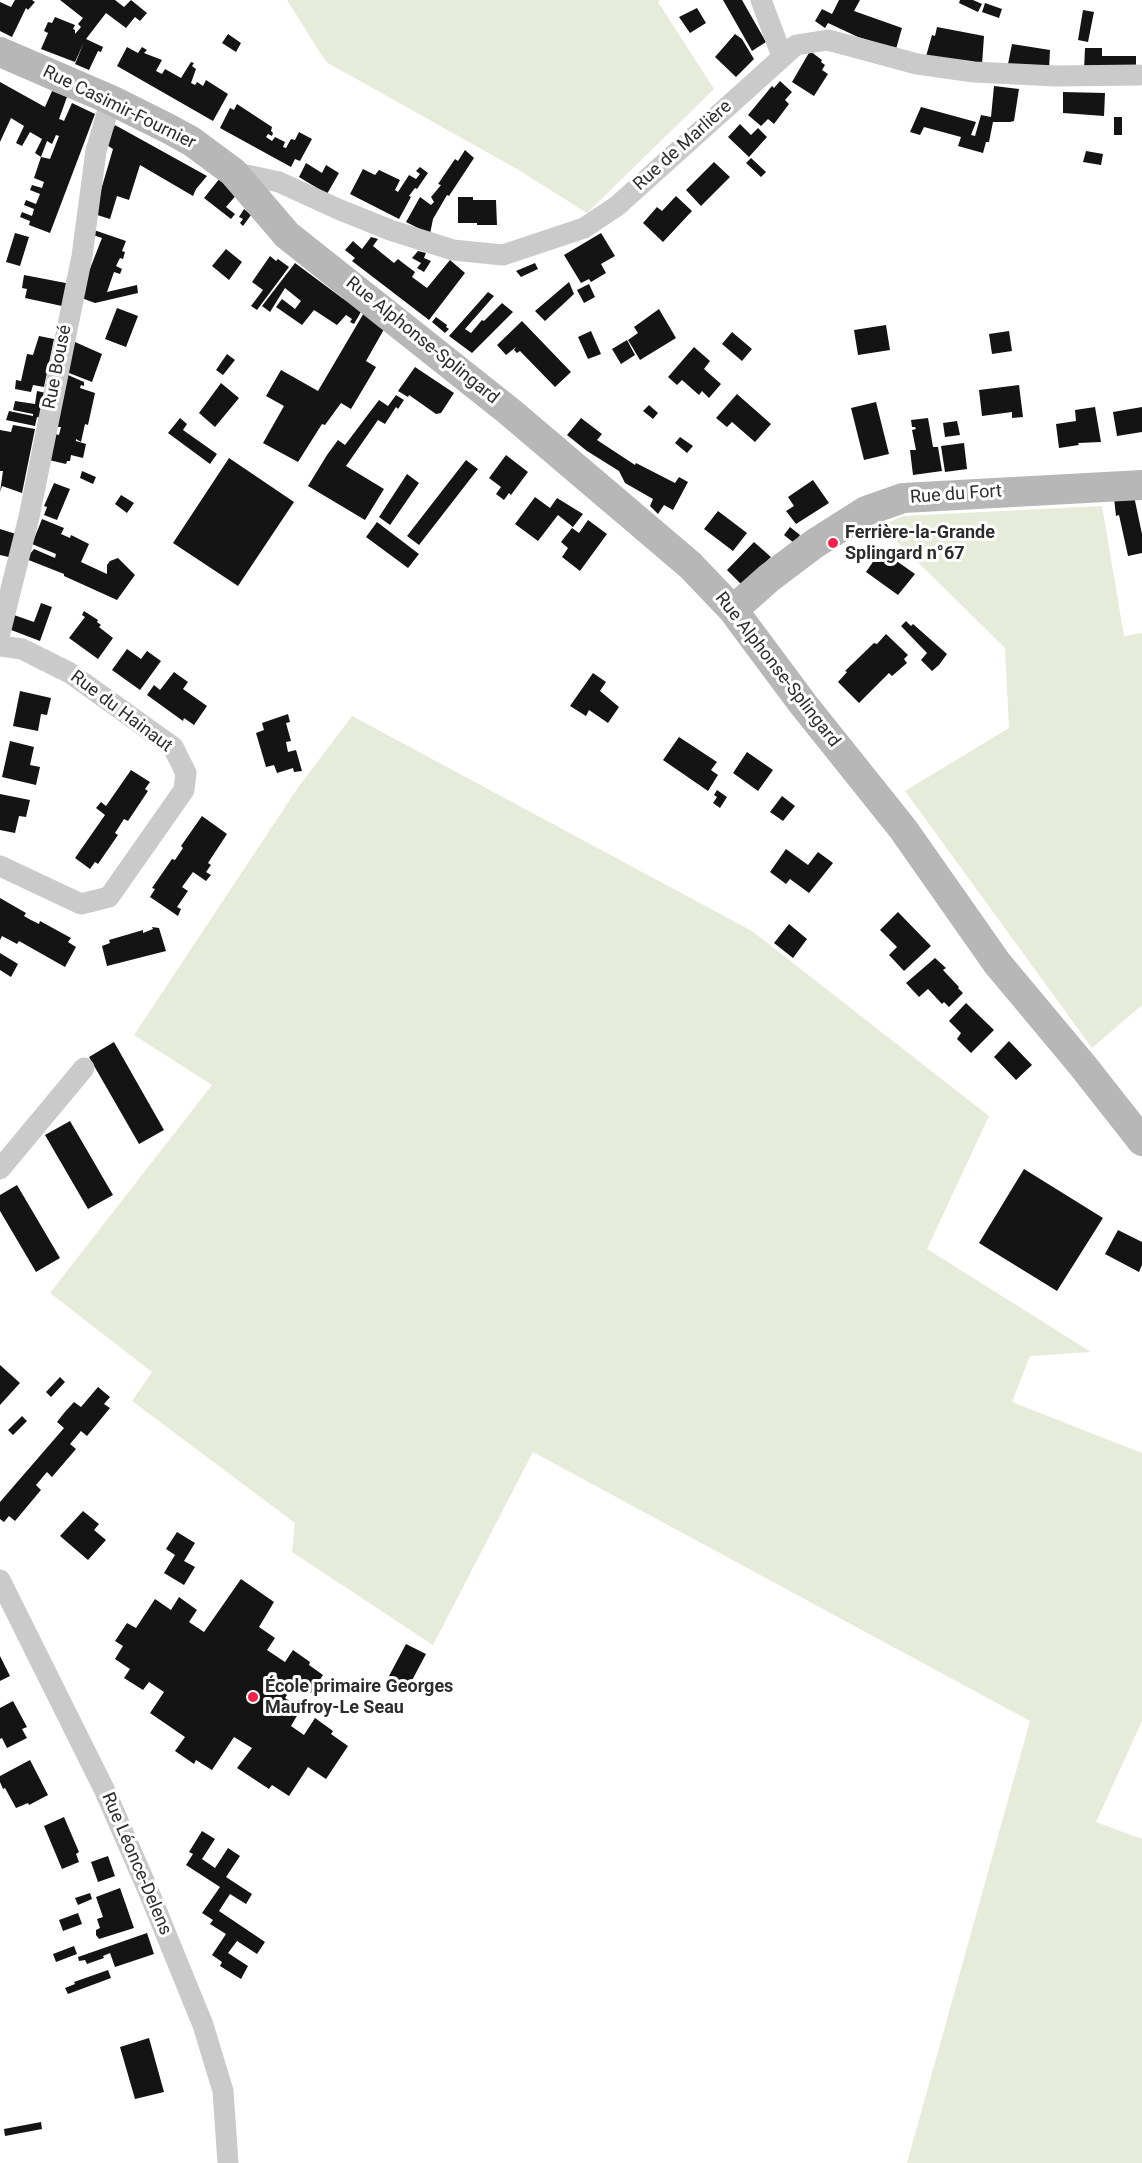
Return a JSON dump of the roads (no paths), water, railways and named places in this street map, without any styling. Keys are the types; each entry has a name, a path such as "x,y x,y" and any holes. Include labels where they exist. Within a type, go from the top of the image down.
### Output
{"street":[{"path":"761,0 783,56"},
{"name":"Rue de Marlière","path":"233,172 279,182 390,230 453,250 503,255 584,228 617,206 796,45 828,40 917,64 974,72 1056,76 1139,75"},
{"name":"Rue Casimir-Fournier","path":"0,52 111,100 191,141 233,172"},
{"name":"Rue Bousé","path":"0,633 29,517 82,256 96,151 111,100"},
{"name":"Rue Alphonse-Splingard","path":"233,172 287,235 447,360 583,473 690,565 733,610 803,704 903,829 997,963 1142,1141"},
{"name":"Rue du Fort","path":"733,610 769,578 814,544 866,512 903,498 1142,485"},
{"name":"Rue du Hainaut","path":"0,646 22,649 70,673 173,747 186,774 184,790 109,897 81,904 0,866"},
{"path":"0,1169 84,1068"},
{"name":"Rue Léonce-Delens","path":"0,1580 104,1789 203,2025 223,2091 228,2163"}],"place":[{"name":"Ferrière-la-Grande Splingard n°67","path":"833,543"},
{"name":"École primaire Georges Maufroy-Le Seau","path":"253,1697"}]}
